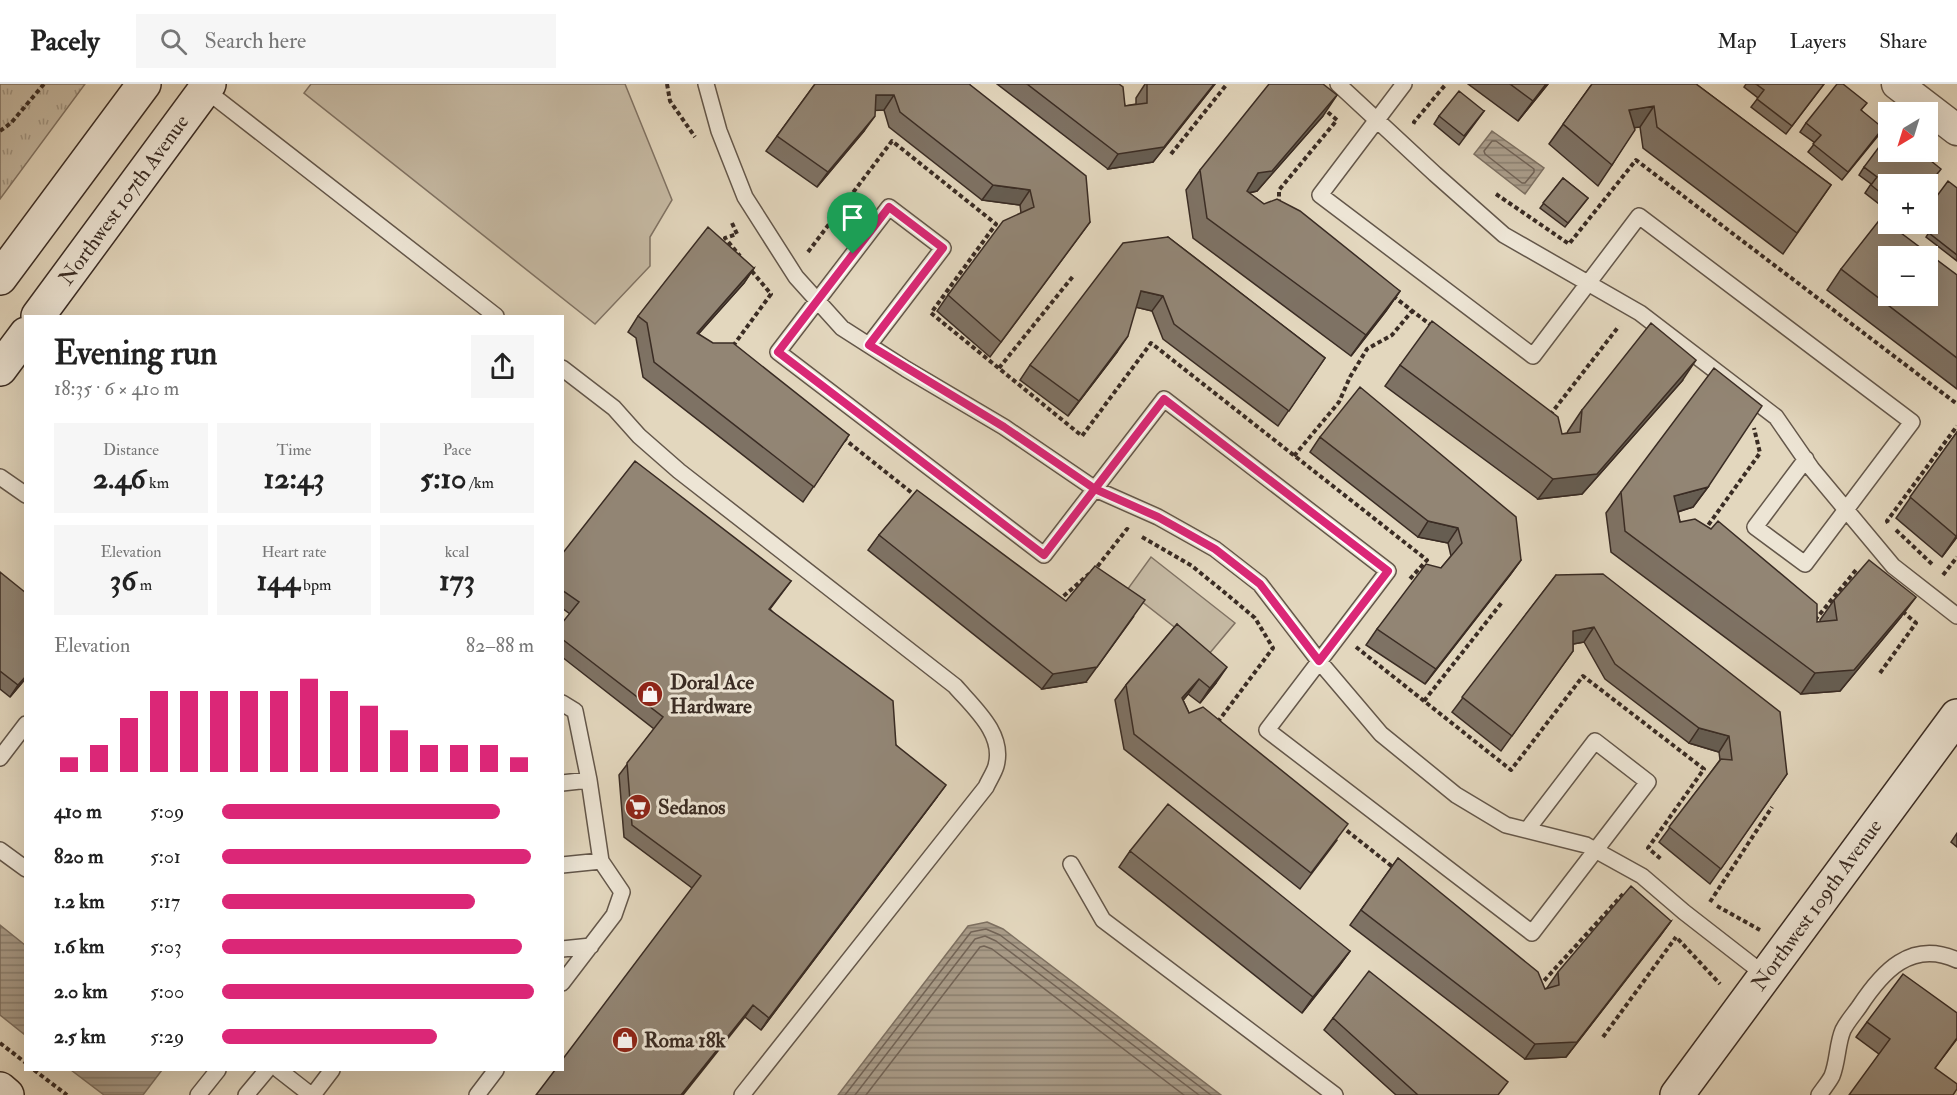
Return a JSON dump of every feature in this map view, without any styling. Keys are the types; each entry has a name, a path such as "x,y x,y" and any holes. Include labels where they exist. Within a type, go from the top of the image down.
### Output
{"main road":[{"path":"0,278 144,84"},
{"name":"Northwest 107th Avenue","path":"39,315 204,86"},
{"path":"0,369 24,337"},
{"name":"Northwest 109th Avenue","path":"1677,1095 1957,716"},
{"path":"0,1089 7,1095"}],"street":[{"path":"1897,84 1957,130"}],"lane":[{"path":"705,84 719,131 745,197 796,277 842,328 1004,427 1095,489 1158,517 1215,549 1260,584 1319,661 1381,734 1456,795 1506,825 1586,845 1642,876 1765,975"},
{"path":"1338,84 1504,235 1640,313 1776,417 1812,470 1893,566 1957,616"},
{"path":"1404,84 1320,195 1533,356 1639,216 1912,422 1804,564 1755,526 1806,459"},
{"path":"204,86 495,315"},
{"path":"869,345 943,248 889,207 778,352 1044,555 1164,399 1388,571 1267,730 1532,933 1648,782 1595,741 1527,830"},
{"path":"564,370 614,408 639,436 679,471 955,686 981,716 997,741 996,765 986,787 742,1095"},
{"path":"0,477 24,494"},
{"path":"564,704 575,711 589,780 601,861 622,892 614,915 564,980"},
{"path":"0,758 24,727"},
{"path":"564,783 589,780"},
{"path":"0,850 24,868"},
{"path":"564,865 601,861"},
{"path":"1071,864 1103,920 1335,1095"},
{"path":"564,949 591,946"},
{"path":"1819,1095 1832,1076 1843,1030 1872,988 1892,966 1907,957 1922,955 1944,954 1957,960"},
{"path":"198,1095 217,1071"},
{"path":"246,1095 266,1071"},
{"path":"280,1071 312,1095 331,1071"},
{"path":"477,1095 495,1071"}],"path":[{"path":"0,131 11,123 44,84"},
{"path":"667,84 670,101 693,132 697,142"},
{"path":"1171,154 1227,84"},
{"path":"1279,208 1278,190 1337,120 1320,105"},
{"path":"728,213 737,234 725,238 740,257"},
{"path":"730,350 771,294 748,266"},
{"path":"999,369 1074,275"},
{"path":"1393,296 1439,332"},
{"path":"1294,456 1340,402 1350,377 1367,349 1392,335 1412,311"},
{"path":"1549,416 1622,321"},
{"path":"1950,580 1887,521 1957,426"},
{"path":"1703,532 1760,453 1753,427"},
{"path":"835,432 926,504"},
{"path":"1053,606 1097,567 1127,529 1192,566 1255,618 1273,648 1214,727"},
{"path":"1943,575 1957,557"},
{"path":"1806,614 1815,621 1856,570 1864,578"},
{"path":"1424,701 1503,601"},
{"path":"1880,673 1916,623 1899,608"},
{"path":"1710,902 1772,807"},
{"path":"1335,822 1401,873"},
{"path":"1532,976 1541,984 1624,893 1634,898"},
{"path":"1669,929 1721,985"},
{"path":"1603,1037 1677,937"},
{"path":"0,1043 24,1061"},
{"path":"35,1071 67,1095"}],"green space":[{"path":"0,84 85,84 0,199"},
{"path":"311,84 625,84 672,200 650,237 650,266 595,324 304,93"},
{"path":"1151,557 1235,623 1209,654 1127,590"}],"water":[{"path":"1492,131 1544,168 1525,194 1474,154"},
{"path":"987,922 1003,929 1221,1095 838,1095 968,926"},
{"path":"0,925 24,944 24,1034 0,1015"},
{"path":"72,1071 161,1071 143,1095 104,1095"}],"building":[{"path":"815,84 969,84 1086,176 1090,222 1001,342 948,295 1003,221 1034,207 1030,190 993,185 900,112 894,95 876,95 875,116 828,172 777,136"},
{"path":"1027,84 1119,84 1123,87 1125,106 1147,103 1147,84 1214,84 1164,147 1118,154"},
{"path":"1269,84 1323,84 1337,95 1272,171 1258,173 1247,191 1264,204 1277,199 1300,211 1400,291 1366,335 1207,218 1200,170"},
{"path":"1510,84 1546,84 1533,101"},
{"path":"1592,84 1696,84 1831,185 1797,233 1657,127 1654,106 1629,110 1635,130 1612,165 1563,124"},
{"path":"1756,84 1824,84 1792,126 1757,99 1764,90"},
{"path":"1837,84 1843,84 1867,103 1861,110 1878,124 1878,134 1848,172 1813,144 1821,135 1806,123"},
{"path":"1459,91 1484,111 1464,136 1439,116"},
{"path":"1878,148 1878,162 1932,162 1941,169 1937,174 1878,174 1878,191 1871,185 1877,177 1864,167"},
{"path":"1563,178 1588,198 1568,223 1543,203"},
{"path":"1948,181 1957,188 1957,255 1930,234 1938,234 1938,194"},
{"path":"1878,222 1878,234 1902,234 1918,246 1878,246 1878,297 1841,269"},
{"path":"708,227 754,268 697,333 713,343 733,343 849,435 814,487 654,362 647,323 638,316"},
{"path":"1168,237 1325,358 1289,411 1174,324 1163,296 1141,291 1128,336 1079,401 1030,365 1123,243"},
{"path":"1938,261 1957,275 1957,358 1889,306 1938,306"},
{"path":"1432,321 1558,417 1562,434 1580,432 1582,410 1651,323 1696,360 1597,474 1553,479 1400,365"},
{"path":"1714,368 1762,406 1708,487 1674,496 1680,522 1695,519 1711,529 1718,521 1817,604 1817,622 1837,620 1834,600 1869,560 1916,597 1854,670 1815,673 1625,531 1621,492"},
{"path":"1360,387 1516,517 1521,560 1436,669 1377,629 1426,564 1441,568 1462,543 1458,528 1428,521 1320,437"},
{"path":"1957,432 1957,535 1956,536 1910,497"},
{"path":"635,461 791,581 769,609 893,701 896,745 946,785 769,1018 753,1005 681,1095 536,1095 554,1071 564,1071 564,1057 701,876 632,825 627,763 663,717 564,641 564,621 579,602 564,591 564,551"},
{"path":"917,490 1066,601 1095,566 1145,600 1097,667 1053,674 879,535"},
{"path":"0,572 24,591 24,678 18,685 0,671"},
{"path":"1603,574 1780,712 1787,774 1721,869 1669,827 1721,759 1732,760 1729,736 1699,728 1615,664 1594,627 1573,631 1573,651 1512,736 1462,697 1556,575"},
{"path":"1177,624 1227,667 1210,688 1199,679 1182,698 1189,713 1203,707 1348,824 1311,873 1134,734 1126,685"},
{"path":"1168,804 1350,951 1313,997 1130,851"},
{"path":"1398,858 1538,972 1545,989 1559,985 1558,972 1631,886 1671,921 1577,1042 1535,1044 1361,910"},
{"path":"1369,971 1508,1082 1498,1095 1418,1095 1333,1018"},
{"path":"1903,974 1957,1013 1957,1038 1935,1068 1957,1084 1957,1089 1953,1095 1849,1095 1890,1039 1867,1022"}],"place":[{"name":"Doral Ace Hardware","path":"650,694"},
{"name":"Sedanos","path":"638,807"},
{"name":"Roma 18k","path":"625,1040"}],"route":[{"path":"853,254 778,352 1044,555 1095,489 1129,444 1164,399 1388,571 1319,661 1260,584 1215,549 1158,517 1095,489 1004,427 869,345 943,248 889,207 853,254"}]}
